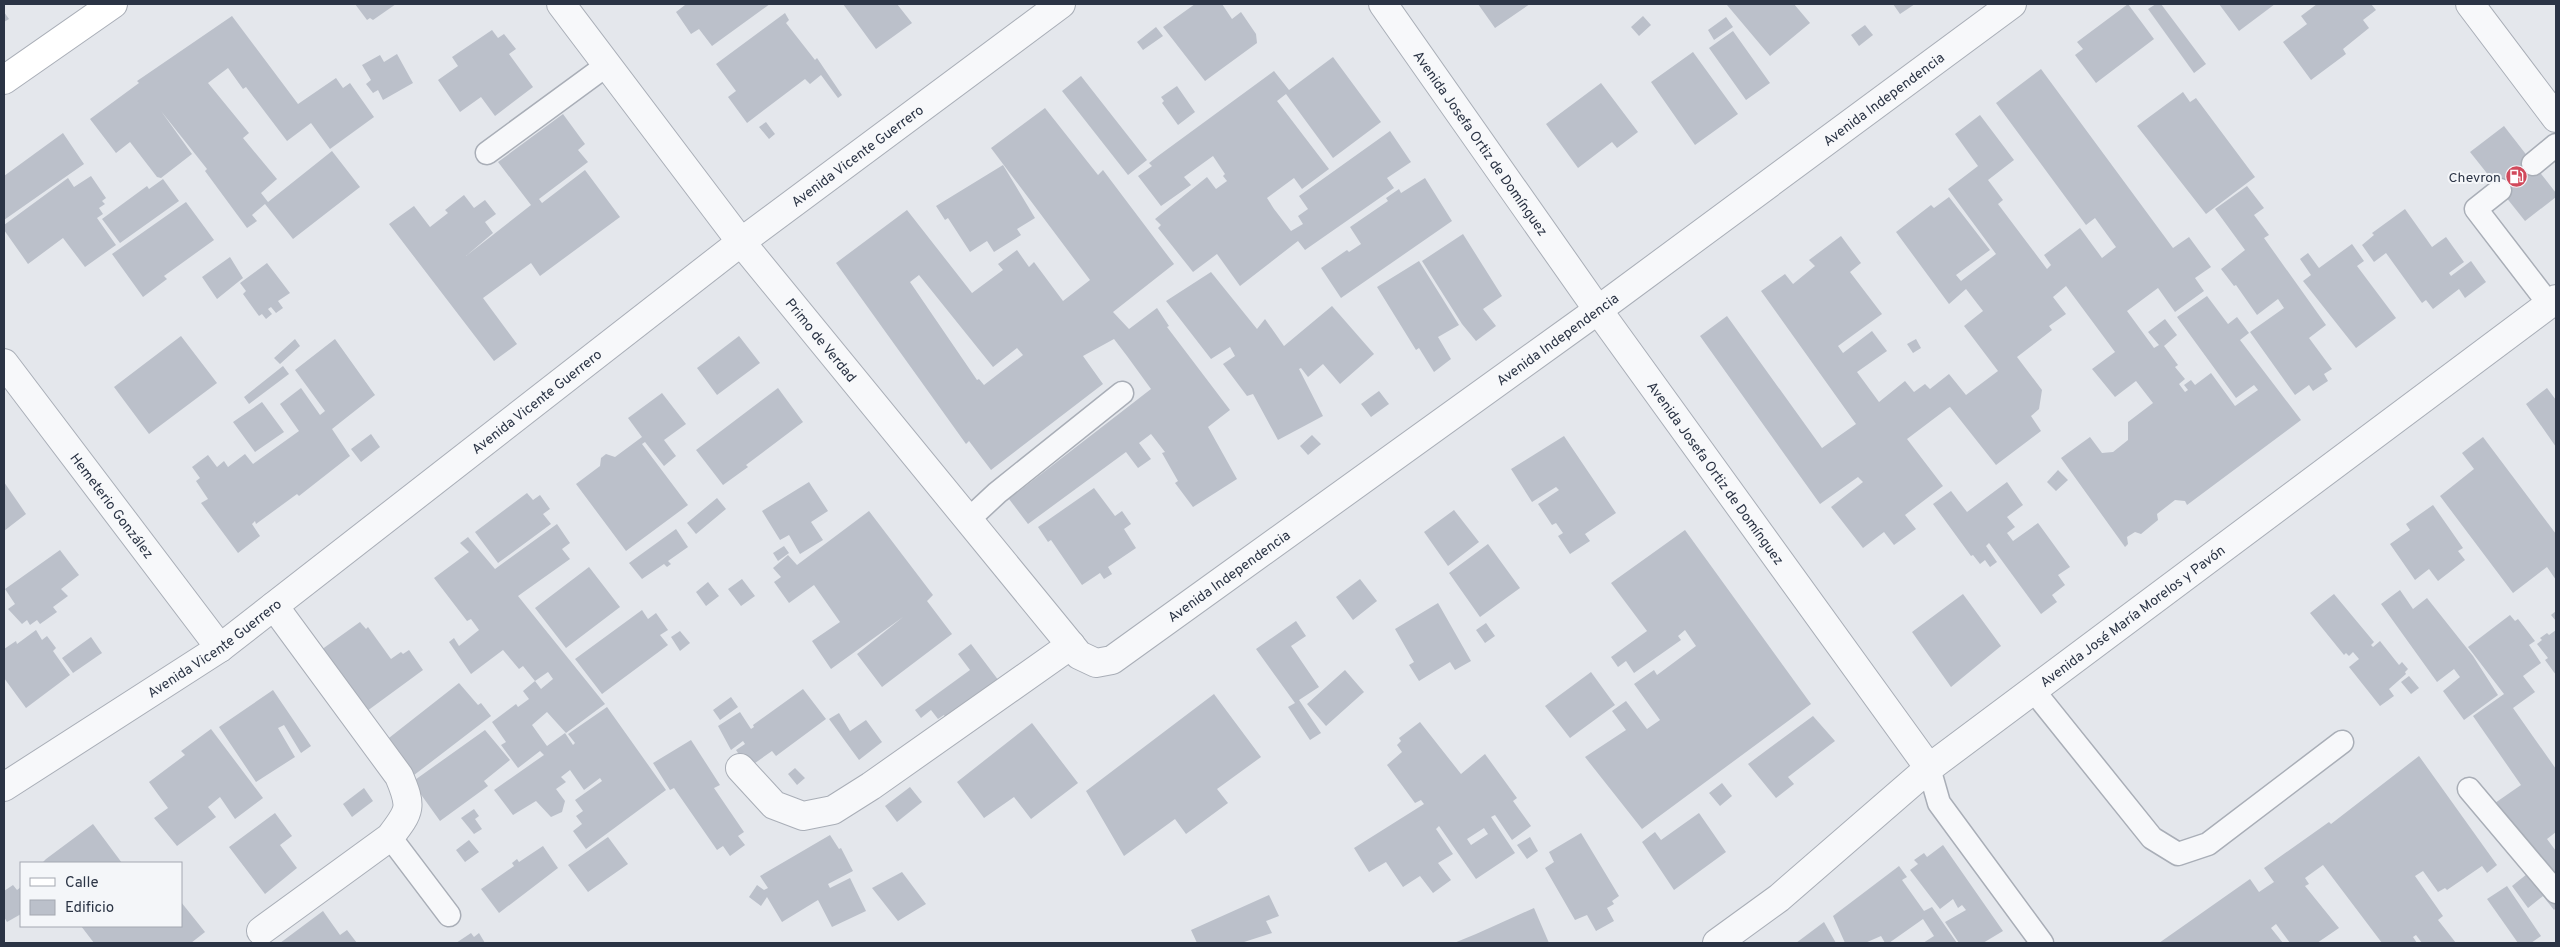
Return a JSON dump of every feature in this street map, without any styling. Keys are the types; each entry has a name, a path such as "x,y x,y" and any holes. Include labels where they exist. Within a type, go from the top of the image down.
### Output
{"main road":[{"path":"4,80 105,6"}],"street":[{"name":"Primo de Verdad","path":"561,4 741,242 1071,645 1079,654 1096,662"},
{"name":"Avenida Vicente Guerrero","path":"4,787 220,648 741,242 1061,4"},
{"name":"Avenida Josefa Ortiz de Domínguez","path":"1383,4 1598,310 1929,768"},
{"name":"Avenida Independencia","path":"1096,662 1112,660 1598,310 2012,4"},
{"path":"2470,4 2556,118"},
{"name":"Avenida José María Morelos y Pavón","path":"1717,943 1779,898 1929,768 2553,302"},
{"name":"Hemeterio González","path":"4,363 220,648"},
{"path":"261,931 390,837 404,818 409,800 398,776 274,606"},
{"path":"740,768 774,804 802,816 833,810 1071,645"}],"lane":[{"path":"487,153 607,65"},
{"path":"2533,164 2556,145"},
{"path":"2500,190 2476,209 2553,302"},
{"path":"968,520 997,493 1122,393"},
{"path":"2033,690 2152,838 2178,854 2208,844 2342,742"},
{"name":"Avenida Josefa Ortiz de Domínguez","path":"1929,768 1939,803 2042,943"},
{"path":"2469,789 2556,892"},
{"path":"390,837 449,915"}],"building":[{"path":"355,4 396,4 373,20 370,18 367,20"},
{"path":"684,4 770,4 712,46 699,29 691,34 676,12"},
{"path":"843,4 897,4 912,23 876,49"},
{"path":"1195,4 1222,4 1232,19 1241,12 1256,34 1257,43 1205,81 1163,27"},
{"path":"1478,4 1530,4 1495,28"},
{"path":"1794,4 1810,23 1770,56 1727,5"},
{"path":"1893,4 1915,4 1900,14"},
{"path":"2128,4 2154,39 2096,83 2075,55 2083,49 2077,42"},
{"path":"2156,4 2161,4 2206,64 2194,73 2148,9"},
{"path":"2219,4 2275,4 2239,31"},
{"path":"2317,4 2371,4 2376,10 2363,20 2369,28 2343,49 2346,54 2311,80 2283,42 2307,24 2301,16"},
{"path":"4,12 9,19 4,22"},
{"path":"785,13 789,20 786,23 815,60 817,58 842,95 838,98 821,75 810,84 805,79 747,123 728,97 736,91 716,64"},
{"path":"232,16 298,104 336,78 343,88 350,83 374,117 330,149 311,123 287,141 246,87 243,89 228,68 208,83 249,133 243,138 277,179 261,193 268,202 332,151 360,187 293,239 265,204 252,215 257,221 247,228 205,171 207,169 161,111 192,154 161,178 157,177 130,142 116,153 90,119 139,83 137,81"},
{"path":"1643,16 1651,25 1639,36 1631,27"},
{"path":"1726,17 1733,27 1714,40 1708,30"},
{"path":"1865,25 1873,35 1859,46 1851,35"},
{"path":"1156,27 1163,36 1143,50 1137,42"},
{"path":"492,30 498,38 504,34 516,49 509,54 533,87 495,116 481,97 460,112 438,80 458,66 452,57"},
{"path":"1733,31 1770,83 1746,100 1709,48"},
{"path":"1693,52 1738,114 1695,145 1651,82"},
{"path":"397,54 413,83 383,100 378,90 373,93 366,84 371,80 362,65 380,55 384,62"},
{"path":"1333,57 1381,122 1333,158 1286,94 1277,101 1329,169 1302,189 1294,178 1267,198 1274,209 1291,231 1303,224 1298,216 1308,209 1299,196 1390,131 1411,162 1387,178 1394,188 1305,250 1298,241 1240,286 1217,254 1193,272 1158,228 1161,225 1155,219 1207,177 1216,189 1227,181 1223,176 1225,174 1213,156 1184,177 1191,185 1161,206 1138,176 1152,166 1149,163 1158,156 1274,71 1289,90"},
{"path":"2041,69 2173,248 2189,237 2211,267 2195,278 2204,291 2175,312 2158,288 2127,311 2154,348 2159,345 2148,332 2165,319 2177,335 2164,346 2178,365 2175,367 2185,379 2179,384 2185,392 2188,390 2184,385 2191,380 2195,385 2211,373 2235,406 2258,390 2254,385 2236,398 2177,317 2207,296 2228,324 2237,317 2249,333 2240,340 2301,420 2187,505 2185,501 2175,500 2157,514 2158,520 2141,534 2135,532 2127,537 2128,544 2125,547 2061,458 2090,437 2102,453 2113,452 2128,440 2128,422 2153,403 2136,381 2115,397 2092,369 2115,352 2066,286 2053,297 2066,314 2049,326 2052,330 2017,357 2042,390 2039,409 2031,416 2041,431 1996,465 1950,407 1948,408 1907,439 1943,486 1905,515 1916,529 1894,545 1884,532 1863,548 1831,507 1863,482 1858,477 1820,504 1700,336 1727,316 1822,448 1856,424 1761,291 1785,274 1793,284 1815,266 1809,260 1841,236 1861,263 1850,272 1882,314 1838,346 1843,353 1872,331 1887,351 1857,372 1879,402 1905,381 1914,392 1925,384 1930,389 1949,374 1966,395 1998,371 1964,326 1983,311 1966,289 1949,304 1896,232 1931,205 1934,208 1949,197 1990,250 1956,275 1961,281 1996,254 1948,189 1978,166 1955,134 1980,115 2014,160 1988,180 2003,200 1998,204 2047,269 2051,265 2044,255 2080,228 2102,258 2116,247 2095,218 2086,225 1996,103"},
{"path":"1081,76 1147,160 1128,175 1062,91"},
{"path":"1601,83 1638,132 1617,148 1612,142 1578,168 1546,124"},
{"path":"1177,86 1195,112 1178,125 1162,103 1164,101 1161,97"},
{"path":"2183,92 2190,102 2196,98 2255,177 2206,214 2137,126"},
{"path":"1045,108 1098,175 1103,170 1174,264 1113,312 1129,329 1157,308 1169,326 1167,327 1230,410 1208,427 1237,479 1193,507 1175,483 1178,481 1162,453 1165,452 1151,434 1139,443 1151,459 1138,468 1126,452 1028,524 1009,499 1151,389 1114,339 1083,356 1103,384 991,470 969,441 966,444 836,263 907,210 972,293 1003,270 998,264 1017,250 1029,267 1034,262 1063,301 1090,280 991,148","holes":["919,275 993,367 1017,348 1023,355 984,385 979,379 977,380 910,282"]},
{"path":"563,114 585,144 578,150 588,162 539,199 542,203 585,170 620,217 540,276 531,263 483,298 517,344 494,361 389,224 414,206 430,227 448,213 445,210 464,195 474,208 485,200 496,214 485,222 493,233 466,256 531,205 498,162"},
{"path":"766,122 775,134 769,139 759,127"},
{"name":"Chevron","path":"2504,126 2556,193 2556,197 2525,221 2470,152"},
{"path":"63,133 84,164 4,220 4,176"},
{"path":"1003,165 1035,218 1017,229 1021,235 994,252 987,241 970,252 948,218 945,220 936,206"},
{"path":"91,176 106,198 102,201 105,204 99,208 103,214 97,218 116,245 85,267 63,238 28,264 4,230 4,225 68,178 74,187"},
{"path":"1425,178 1452,221 1341,298 1321,268 1347,250 1349,252 1361,244 1350,227 1388,201 1386,198 1399,189 1401,193"},
{"path":"163,179 179,201 120,243 102,219 147,186 149,189"},
{"path":"2247,186 2264,208 2254,215 2269,235 2264,238 2326,325 2309,338 2332,369 2324,374 2328,381 2313,391 2309,385 2295,395 2250,332 2284,308 2278,299 2257,315 2236,285 2234,286 2221,269 2245,250 2215,209"},
{"path":"186,202 214,240 164,276 167,279 143,297 112,254"},
{"path":"2405,209 2432,247 2446,237 2464,262 2449,273 2451,276 2471,261 2486,282 2465,298 2459,289 2433,309 2426,300 2422,303 2386,253 2374,262 2362,245 2374,235 2372,233"},
{"path":"1463,234 1502,296 1483,309 1496,326 1476,341 1462,324 1422,261"},
{"path":"2352,244 2364,261 2357,266 2396,318 2356,348 2303,281 2311,275 2300,259 2308,253 2319,268"},
{"path":"230,257 243,278 217,299 202,277"},
{"path":"1419,261 1459,325 1438,337 1451,359 1434,372 1419,348 1416,350 1377,287"},
{"path":"267,263 290,293 278,301 283,308 276,313 271,307 268,309 272,314 266,319 262,314 259,316 243,294 246,291 240,283"},
{"path":"1211,272 1257,329 1265,319 1284,346 1332,306 1374,354 1340,384 1323,364 1308,377 1301,368 1299,369 1323,416 1278,440 1253,394 1247,396 1223,364 1235,356 1230,347 1211,359 1166,301"},
{"path":"181,336 217,383 149,434 114,387"},
{"path":"739,336 760,363 717,395 697,368"},
{"path":"295,339 300,346 280,364 274,358"},
{"path":"335,339 375,395 332,429 350,456 299,496 297,494 256,524 255,521 252,524 260,536 238,553 201,503 208,499 196,481 200,478 192,467 208,455 217,467 224,461 228,467 245,454 253,464 299,431 280,404 301,388 320,415 325,411 295,370"},
{"path":"1916,339 1921,348 1913,353 1907,344"},
{"path":"283,366 289,374 249,404 244,397"},
{"path":"778,388 803,422 723,485 696,450"},
{"path":"2547,388 2556,400 2556,447 2526,404"},
{"path":"1379,391 1389,404 1371,417 1361,404"},
{"path":"662,393 686,424 664,440 676,456 664,466 645,442 642,444 688,505 626,551 576,484 600,466 601,458 606,454 615,457 642,437 628,418"},
{"path":"262,402 284,432 255,452 233,422"},
{"path":"371,434 380,447 361,462 351,449"},
{"path":"1312,435 1321,444 1308,455 1300,446"},
{"path":"1564,436 1616,513 1585,534 1590,541 1570,554 1558,536 1563,533 1556,523 1552,525 1538,504 1559,490 1556,487 1532,502 1511,469"},
{"path":"2483,437 2556,534 2556,580 2547,567 2513,593 2440,496 2474,469 2462,453"},
{"path":"2058,470 2068,480 2056,491 2047,482"},
{"path":"4,482 26,514 4,531"},
{"path":"809,482 828,511 811,522 823,540 800,554 789,535 780,540 762,511"},
{"path":"2007,482 2023,505 2007,517 2015,527 2007,533 2013,541 2038,523 2070,567 2058,575 2065,585 2052,595 2057,602 2041,614 1989,543 1986,546 1997,562 1990,567 1985,560 1980,564 1973,555 1971,556 1933,504 1951,491 1967,512"},
{"path":"1094,488 1115,516 1122,511 1131,524 1124,529 1136,548 1108,567 1112,574 1104,579 1100,573 1082,585 1051,540 1048,542 1038,527"},
{"path":"527,493 533,500 540,495 550,509 543,514 551,524 498,563 475,532"},
{"path":"717,498 726,509 696,534 687,523"},
{"path":"2433,505 2463,548 2458,551 2465,560 2438,581 2429,569 2415,580 2390,544 2410,530 2406,524"},
{"path":"1454,510 1479,542 1448,566 1424,532"},
{"path":"869,511 933,595 927,601 952,634 882,687 857,654 903,617 831,669 812,641 840,622 814,585 789,603 774,582 781,577 773,568 788,555 797,565"},
{"path":"557,524 570,543 562,549 570,559 518,596 605,704 566,733 547,712 532,725 547,746 565,733 573,745 575,743 568,734 607,707 666,790 586,849 573,831 582,824 576,816 583,811 575,800 602,781 600,778 584,790 570,770 561,777 566,782 556,789 565,801 562,812 551,817 536,801 513,815 494,790 544,755 540,751 518,768 501,745 506,742 492,722 516,704 518,707 529,699 523,691 535,681 523,666 519,669 503,650 471,674 449,642 454,638 459,646 479,630 471,619 467,621 434,578 469,552 460,543 468,537 495,569","holes":["548,672 553,679 541,689 535,681"]},
{"path":"676,529 688,547 668,561 671,564 667,567 664,564 642,579 629,563"},
{"path":"1685,530 1811,704 1642,829 1585,757 1626,730 1612,711 1626,701 1647,729 1660,720 1634,684 1654,670 1657,675 1696,646 1685,630 1678,636 1681,640 1634,673 1626,661 1618,667 1611,657 1647,631 1611,583"},
{"path":"1488,544 1520,588 1480,617 1449,573"},
{"path":"784,546 789,553 778,561 773,553"},
{"path":"60,550 79,575 61,589 68,596 53,607 57,612 40,624 37,620 30,625 27,620 22,624 8,609 15,604 5,589"},
{"path":"589,567 620,607 566,648 535,608"},
{"path":"742,579 755,596 741,606 728,589"},
{"path":"1360,579 1377,601 1353,620 1336,597"},
{"path":"708,582 719,596 706,606 696,592"},
{"path":"2400,590 2413,609 2427,598 2473,656 2498,695 2464,720 2443,691 2460,677 2454,669 2437,682 2381,604"},
{"path":"1963,594 2001,646 1951,687 1912,632"},
{"path":"2334,594 2374,642 2371,645 2373,647 2380,641 2399,665 2402,662 2408,669 2405,672 2406,674 2389,689 2394,696 2380,706 2349,667 2359,659 2353,652 2349,656 2346,653 2344,655 2310,613"},
{"path":"1438,603 1471,661 1455,670 1450,662 1419,681 1409,665 1414,662 1395,629"},
{"path":"642,610 648,619 656,613 668,630 660,635 668,645 602,694 575,659"},
{"path":"2556,611 2556,621 2551,615"},
{"path":"2510,615 2515,621 2518,619 2535,641 2529,645 2541,663 2523,676 2535,692 2513,708 2556,769 2556,832 2547,839 2556,851 2556,908 2554,910 2543,896 2528,908 2512,886 2527,874 2482,812 2521,785 2473,716 2504,694 2468,647"},
{"path":"1296,621 1306,636 1291,646 1319,687 1299,700 1321,733 1310,740 1288,707 1295,703 1256,649"},
{"path":"360,622 366,629 368,627 391,659 401,652 403,654 409,650 423,670 363,714 321,650"},
{"path":"1486,623 1495,636 1485,643 1476,630"},
{"path":"36,630 42,640 47,636 56,648 53,651 70,675 26,708 4,678 4,649 16,641 17,644"},
{"path":"2556,630 2556,675 2545,660 2548,658 2537,644 2542,640 2540,638"},
{"path":"680,631 690,643 680,651 671,637"},
{"path":"91,637 102,653 73,673 62,658"},
{"path":"971,644 999,681 946,718 944,715 938,719 931,710 921,718 915,710 970,670 958,654"},
{"path":"1345,670 1364,692 1326,726 1307,704"},
{"path":"1591,672 1615,705 1570,738 1545,706"},
{"path":"2409,676 2419,688 2411,694 2401,682"},
{"path":"459,683 478,705 481,703 491,716 405,782 380,745"},
{"path":"803,689 826,719 776,756 772,751 748,768 736,750 745,744 743,741 731,750 718,726 740,712 751,729 754,727 753,725"},
{"path":"273,690 311,746 301,753 284,725 278,728 295,757 256,782 219,727"},
{"path":"1214,694 1261,757 1217,789 1228,803 1186,834 1175,819 1124,856 1086,791"},
{"path":"731,697 738,707 720,720 713,710"},
{"path":"839,713 850,731 866,720 882,742 859,760 829,719"},
{"path":"1813,716 1835,741 1788,777 1794,784 1776,798 1748,764"},
{"path":"1420,722 1461,774 1485,754 1517,798 1513,801 1531,826 1512,840 1495,815 1491,817 1515,853 1476,879 1439,826 1436,829 1453,854 1438,863 1451,880 1433,893 1420,876 1403,887 1386,862 1369,872 1354,848 1424,804 1421,800 1415,803 1387,765 1402,752 1397,745 1401,741 1399,738","holes":["1484,828 1488,834 1471,845 1467,839"]},
{"path":"1032,723 1078,783 1031,819 1014,797 984,818 957,782"},
{"path":"211,729 263,798 235,819 220,797 208,807 216,817 177,846 154,818 168,808 149,782 185,755 181,751"},
{"path":"485,730 510,760 484,781 488,786 440,821 412,782"},
{"path":"691,740 720,785 714,788 744,832 738,836 745,845 730,856 723,846 717,850 674,788 670,790 653,763"},
{"path":"2419,756 2497,865 2487,873 2482,866 2447,890 2445,888 2438,892 2423,871 2415,876 2443,916 2438,920 2456,943 2422,943 2416,935 2413,937 2417,943 2382,943 2323,865 2305,878 2309,884 2305,886 2339,928 2317,943 2290,943 2276,924 2271,928 2283,943 2159,943 2250,879 2259,892 2274,882 2264,868 2329,822 2331,824"},
{"path":"795,768 805,778 797,785 788,774"},
{"path":"1722,783 1732,796 1720,806 1709,793"},
{"path":"910,787 922,802 897,822 885,806"},
{"path":"364,788 373,801 352,817 343,804"},
{"path":"474,809 479,816 475,819 482,829 474,834 461,818"},
{"path":"275,813 292,836 280,845 297,868 265,894 229,847"},
{"path":"1699,813 1726,852 1674,890 1642,842 1655,832 1661,840"},
{"path":"93,824 121,862 43,862"},
{"path":"1581,833 1619,896 1612,901 1614,904 1607,908 1614,921 1596,931 1587,915 1575,920 1545,868 1554,862 1549,852"},
{"path":"830,835 839,849 841,848 853,871 828,884 830,888 850,878 866,911 832,927 818,900 782,922 767,897 761,906 749,897 757,885 764,890 768,888 760,876"},
{"path":"608,837 628,864 588,892 568,865"},
{"path":"1530,837 1538,851 1527,859 1517,845"},
{"path":"469,840 479,852 465,862 456,850"},
{"path":"1943,845 2003,931 1983,943 1959,943 1945,922 1966,910 1962,905 1958,908 1953,899 1940,909 1910,870 1918,864 1914,860 1924,853 1927,857"},
{"path":"543,846 558,868 499,913 481,889 514,866 512,863 517,859 519,862"},
{"path":"1899,866 1907,877 1902,880 1924,911 1932,907 1957,943 1923,943 1934,936 1923,919 1889,943 1885,943 1881,936 1865,943 1845,943 1833,916"},
{"path":"902,872 926,904 898,921 872,888"},
{"path":"13,885 17,890 20,888 20,915 7,922 4,917 4,891"},
{"path":"2507,886 2541,936 2531,943 2518,943 2487,899"},
{"path":"1269,895 1279,916 1266,921 1272,933 1241,943 1197,943 1191,930"},
{"path":"182,903 205,932 191,943 94,943 82,927 182,927"},
{"path":"1534,908 1549,943 1454,943 1476,934"},
{"path":"323,911 340,935 347,930 357,943 280,943"},
{"path":"1824,922 1836,943 1796,943"},
{"path":"471,933 474,937 479,933 485,943 456,943"}],"place":[{"name":"Chevron","path":"2517,177"}]}
